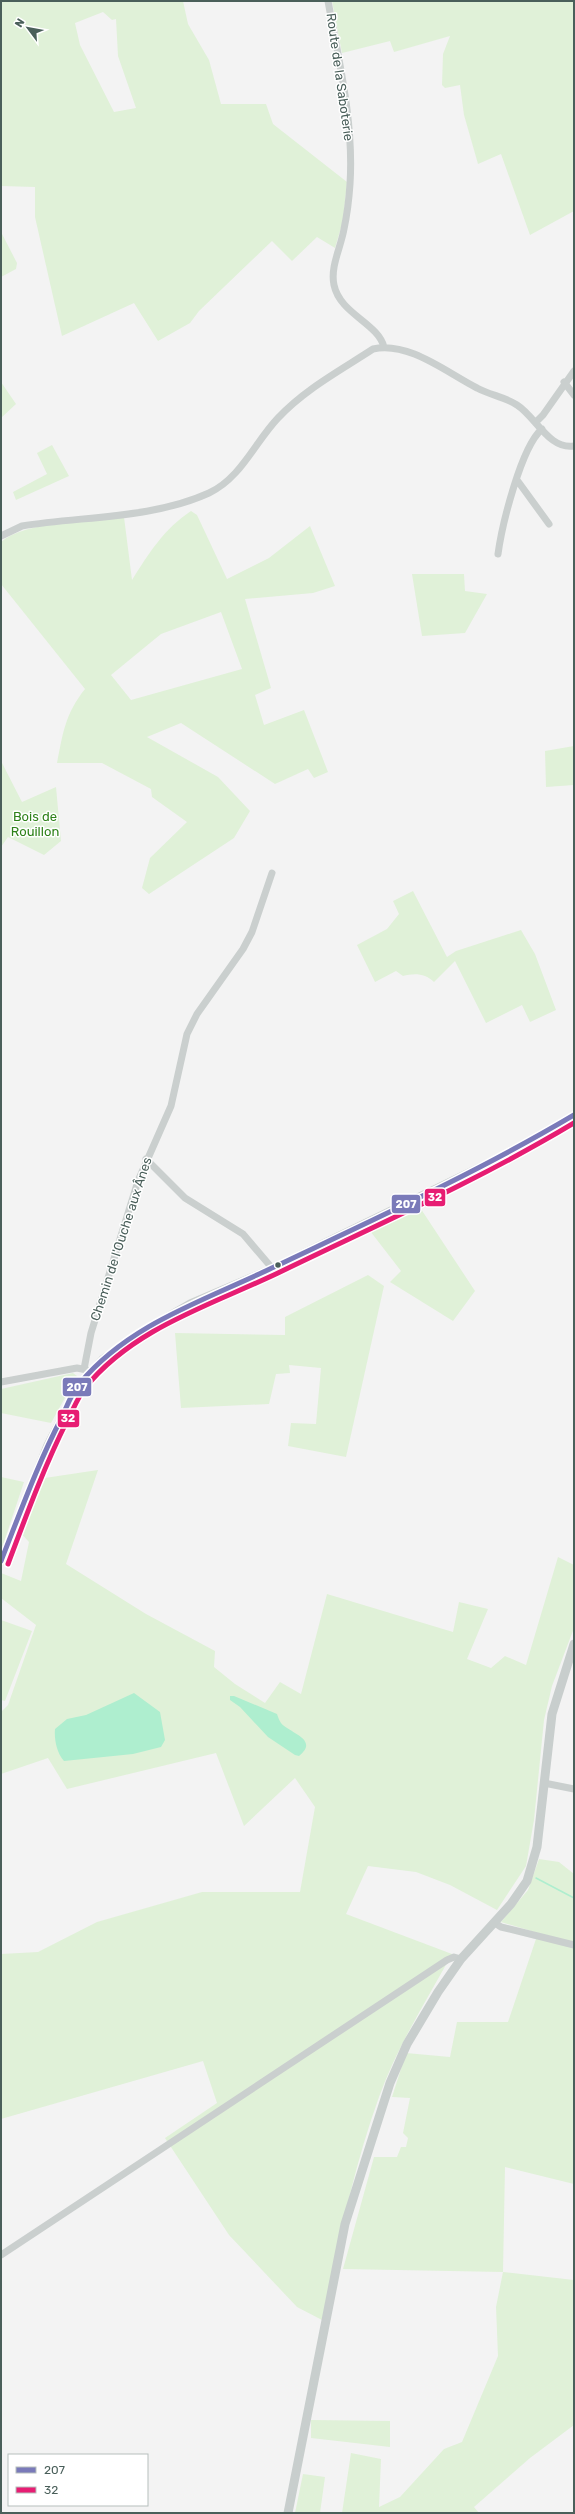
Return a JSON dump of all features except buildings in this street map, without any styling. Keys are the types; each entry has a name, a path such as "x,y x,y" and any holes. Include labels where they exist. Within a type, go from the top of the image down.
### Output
{"main road":[{"path":"288,2513 345,2224 390,2083 407,2044 461,1959 495,1923 521,1892 533,1865 552,1714 574,1644"}],"street":[{"name":"Route de la Saboterie","path":"328,1 350,127 350,184 344,229 333,272 334,286 342,303 377,334 384,347"},
{"path":"1,536 22,526 164,507 209,493 234,475 278,418 303,395 373,349 384,347 410,353 479,389 506,399 530,414 542,429 558,444 574,446"},
{"path":"536,421 543,415 564,382 574,371"},
{"path":"564,382 574,395"},
{"path":"498,554 503,519 533,442 542,429"},
{"path":"517,480 549,524"},
{"name":"Chemin de l'Ouche aux Ânes","path":"86,1370 100,1304 146,1159 167,1119 187,1034 197,1014 243,949 252,932 272,873"},
{"path":"1,1561 47,1445 86,1370 146,1328 170,1315 226,1286 272,1268 522,1146 574,1115"},
{"path":"146,1159 185,1198 243,1234 272,1268"},
{"path":"1,1382 77,1368 86,1370"},
{"path":"544,1783 574,1789"},
{"path":"495,1923 501,1927 574,1945"},
{"path":"1,2255 447,1960 454,1958 461,1959"}],"green space":[{"path":"1,1 183,1 188,24 209,60 221,104 266,104 273,124 347,182 343,221 335,248 317,237 292,261 272,241 199,311 190,323 158,341 134,303 62,336 35,217 35,187 1,186","holes":["103,12 112,20 116,19 118,56 136,108 114,112 80,45 75,23"]},
{"path":"332,1 574,1 574,211 530,235 501,154 478,164 464,115 460,85 445,88 442,85 443,54 450,36 394,52 390,41 342,53"},
{"path":"1,232 17,263 16,269 1,277"},
{"path":"1,382 16,404 1,418"},
{"path":"52,445 69,476 16,500 13,492 47,474 37,453"},
{"path":"191,511 197,515 227,579 269,558 310,526 335,586 313,593 245,599 271,688 255,695 264,725 304,710 328,772 314,778 308,769 275,784 181,723 147,737 218,777 250,811 234,838 149,894 142,888 150,858 187,822 152,797 151,789 102,763 57,763 63,733 69,715 78,698 85,689 1,584 1,542 12,535 42,526 124,517 132,580 158,542 181,518","holes":["221,612 242,669 131,700 111,675 161,634"]},
{"path":"412,574 464,574 465,591 487,594 465,633 422,636"},
{"path":"574,746 574,785 546,787 545,751"},
{"name":"Bois de Rouillon","path":"1,761 22,802 56,787 61,841 44,855 8,837 1,847"},
{"path":"413,891 447,957 456,951 521,930 535,954 556,1010 530,1022 522,1005 486,1023 455,961 434,982 423,975 411,974 403,976 396,971 375,982 357,945 387,929 399,914 393,901"},
{"path":"417,1203 475,1291 453,1321 390,1282 401,1271 367,1227"},
{"path":"368,1275 384,1286 346,1457 288,1446 291,1423 316,1424 321,1368 289,1365 290,1373 276,1374 269,1404 181,1408 175,1333 285,1335 285,1317"},
{"path":"73,1373 77,1376 51,1423 1,1413 1,1389"},
{"path":"98,1470 66,1564 146,1614 215,1651 214,1667 235,1684 265,1703 280,1682 301,1694 327,1594 453,1632 459,1602 488,1609 467,1659 491,1668 505,1656 526,1665 558,1557 574,1565 574,1628 552,1686 544,1720 534,1820 526,1866 497,1910 450,1885 416,1872 368,1866 346,1914 452,1954 403,2042 379,2097 354,2179 340,2235 322,2320 297,2307 229,2235 165,2138 217,2103 203,2061 1,2119 1,1954 38,1952 97,1922 202,1892 300,1892 315,1807 295,1778 244,1826 216,1753 67,1789 48,1758 1,1774 1,1712 8,1705 36,1625 1,1598 1,1573 21,1581 29,1542 18,1530 38,1479"},
{"path":"1,1477 24,1482 1,1551"},
{"path":"1,1620 32,1631 5,1701 1,1700"},
{"path":"539,1859 559,1862 574,1874 574,2184 505,2167 503,2272 343,2269 374,2157 397,2157 401,2147 406,2147 408,2138 403,2133 410,2098 392,2097 406,2053 450,2057 457,2022 508,2022 538,1933 501,1922 528,1890"},
{"path":"503,2272 574,2280 574,2425 530,2458 474,2507 479,2513 342,2513 351,2453 381,2459 379,2507 400,2497 444,2449 462,2442 498,2356 496,2307"},
{"path":"311,2420 390,2421 390,2447 311,2438"},
{"path":"303,2474 325,2477 320,2513 295,2513"}],"shaded area":[{"path":"134,1693 160,1712 165,1740 161,1747 133,1754 64,1761 56,1746 55,1729 67,1719 86,1715"},
{"path":"230,1696 234,1696 277,1714 279,1720 285,1727 305,1741 305,1750 299,1756 295,1755 268,1737 240,1707 230,1700"}],"waterway":[{"path":"536,1878 574,1898"}],"transit line":[{"name":"207","path":"1,1561 37,1470 72,1395 80,1383 100,1362 122,1344 170,1315 388,1213 501,1156 574,1115"},
{"name":"32","path":"8,1564 43,1474 78,1399 85,1388 104,1367 126,1349 174,1320 278,1273 465,1183 574,1123"}]}
